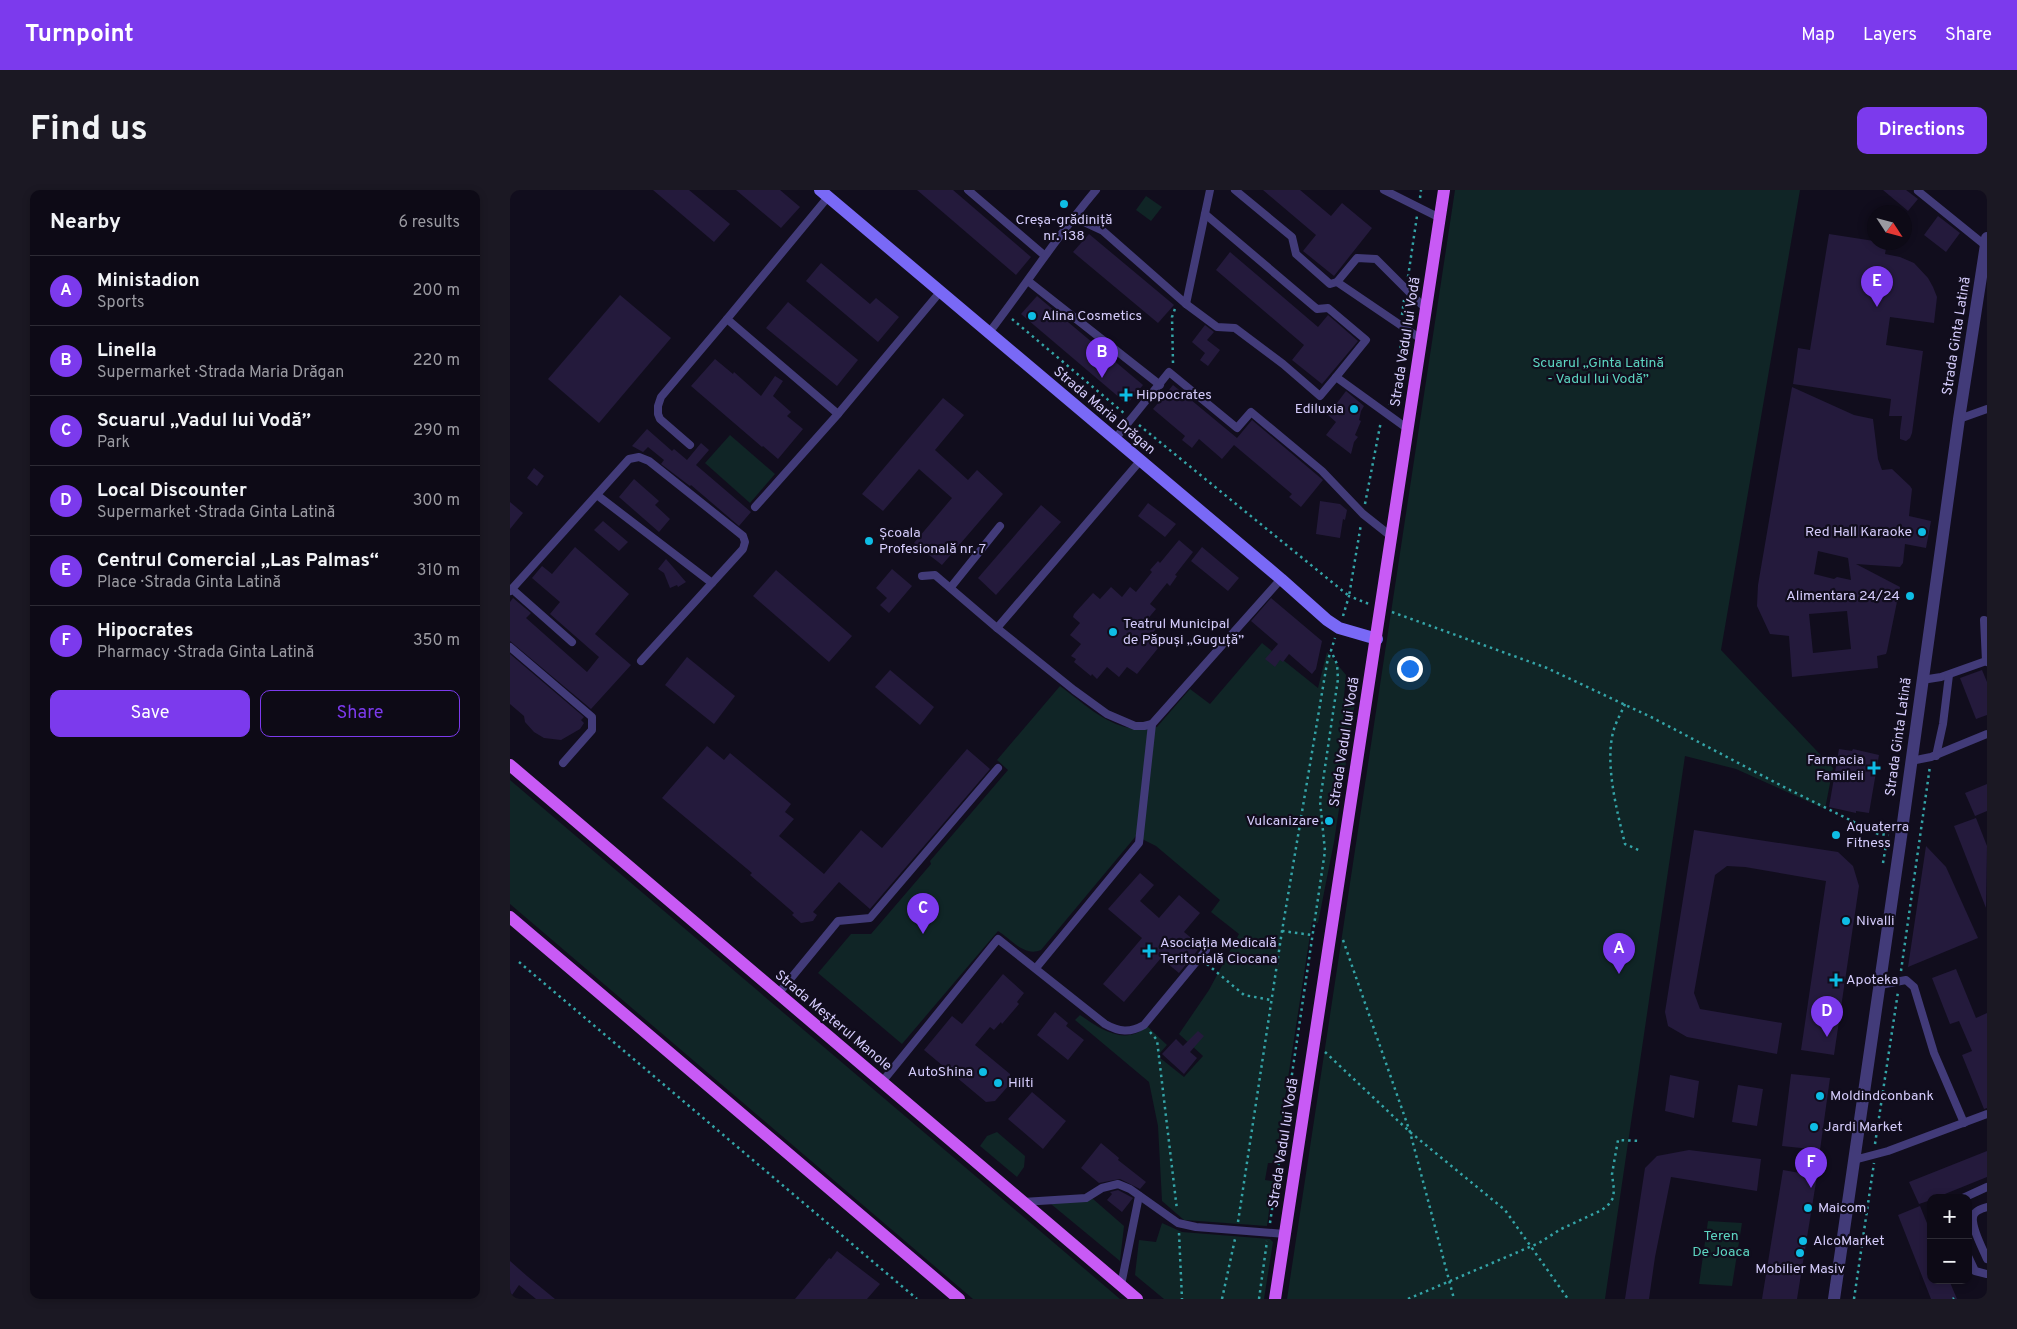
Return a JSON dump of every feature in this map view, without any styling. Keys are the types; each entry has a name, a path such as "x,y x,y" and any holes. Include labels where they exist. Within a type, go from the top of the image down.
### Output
{"main road":[{"name":"Strada Vadul lui Vodă","path":"1275,1299 1444,190"},
{"name":"Strada Maria Drăgan","path":"824,194 1281,579 1327,620 1339,628 1377,639"},
{"name":"Strada Meșterul Manole","path":"510,765 1137,1299"},
{"path":"510,917 959,1299"}],"street":[{"name":"Strada Ginta Latină","path":"1834,1299 1959,419 1986,242"}],"lane":[{"path":"968,190 1044,255"},
{"path":"988,334 1028,281 1044,255 1096,190"},
{"path":"1186,304 1210,190"},
{"path":"1235,190 1292,237 1296,254 1330,284 1337,282 1357,258 1376,259 1426,309"},
{"path":"1384,190 1440,218"},
{"path":"1918,191 1986,242"},
{"path":"690,445 660,419 658,406 667,389 727,319 824,194"},
{"path":"1073,217 1103,231 1186,304 1217,327 1235,328 1283,364 1320,396 1366,340 1328,308 1317,309 1205,214"},
{"path":"1028,281 1160,385"},
{"path":"1337,282 1421,339"},
{"path":"755,507 838,414 940,292"},
{"path":"727,319 838,414"},
{"path":"1115,439 1169,372 1237,428 1251,412 1322,470 1363,514 1392,538"},
{"path":"1336,377 1408,429"},
{"path":"1959,419 1987,409"},
{"path":"572,642 511,590 629,459 639,457 649,462 744,536 745,542 743,549 641,661"},
{"path":"997,628 1140,461"},
{"path":"597,495 712,583"},
{"path":"951,587 1000,526"},
{"path":"922,576 935,575 1074,690 1107,714 1135,726 1152,724 1281,579"},
{"path":"1922,680 1949,675 1987,661 1984,620"},
{"path":"510,646 592,717 592,730 563,763"},
{"path":"1934,757 1944,724 1949,675"},
{"path":"1036,968 1139,843 1152,724"},
{"path":"1911,761 1934,757 1987,734"},
{"path":"778,994 838,921 870,918 998,768"},
{"path":"882,1082 998,939 1105,1024 1116,1030 1136,1030 1144,1025 1206,950"},
{"path":"1880,985 1906,980 1914,987 1934,1053 1964,1123"},
{"path":"1854,1160 1874,1155 1987,1114"},
{"path":"1023,1202 1086,1198 1111,1185 1124,1186 1178,1223 1196,1227 1285,1234"},
{"path":"1971,1194 1987,1187"},
{"path":"1121,1285 1139,1196"},
{"path":"1987,1207 1976,1212 1972,1217 1972,1224 1987,1259"},
{"path":"1972,1265 1975,1271 1987,1274"}],"path":[{"path":"1222,1299 1237,1229 1271,1000 1327,663 1349,596 1377,437 1384,412 1394,396 1399,376 1406,290 1421,190"},
{"path":"1173,375 1172,317 1179,298"},
{"path":"1004,313 1349,596 1369,604"},
{"path":"1392,612 1547,668 1625,704 1878,834 1890,835"},
{"path":"1259,1299 1325,851 1320,801 1338,679 1337,664 1331,649"},
{"path":"1625,704 1615,727 1611,751 1615,802 1625,844 1641,851"},
{"path":"1854,1299 1934,757"},
{"path":"1282,931 1313,935"},
{"path":"1341,947 1342,937 1410,1132 1454,1299"},
{"path":"1200,958 1244,994 1271,1000"},
{"path":"519,962 917,1299"},
{"path":"1144,1025 1157,1040 1178,1223 1182,1299"},
{"path":"1325,1052 1410,1132 1505,1210 1568,1299"},
{"path":"1408,1299 1546,1240 1561,1229 1602,1210 1609,1204 1614,1190 1612,1174 1618,1140 1640,1141"}],"green space":[{"name":"Scuarul „Ginta Latină - Vadul lui Vodă”","path":"1455,190 1800,190 1721,650 1833,768 1825,809 1736,769 1685,756 1605,1299 1287,1299"},
{"path":"1146,196 1162,207 1151,221 1136,210"},
{"path":"730,435 775,474 750,503 705,463"},
{"path":"1262,643 1318,688 1327,652 1346,675 1344,697 1355,703 1334,842 1318,923 1312,922 1275,1163 1268,1163 1265,1180 1273,1181 1267,1226 1184,1220 1162,1201 1158,1126 1149,1082 1075,1020 1080,1015 1104,1030 1121,1035 1139,1032 1147,1026 1167,1045 1159,1054 1159,1057 1184,1077 1203,1056 1179,1034 1209,990 1239,934 1211,912 1220,900 1156,846 1136,836 1041,950 1035,952 1024,949 998,931 902,1044 818,973 851,934 871,934 931,864 930,861 1008,770 997,760 1060,686 1111,722 1133,729 1157,727 1190,689 1210,704"},
{"path":"510,780 1120,1299 973,1299 510,904"},
{"path":"997,1132 1025,1156 1024,1167 1017,1177 980,1146 987,1136"},
{"path":"1093,1199 1124,1226 1120,1261 1051,1204"},
{"name":"Teren De Joaca","path":"1708,1221 1742,1223 1732,1286 1699,1284"},
{"path":"1162,1223 1182,1232 1270,1239 1273,1242 1264,1299 1164,1299 1135,1275 1139,1240 1156,1242"}],"building":[{"path":"653,190 689,190 730,224 714,242"},
{"path":"736,190 780,190 800,207 781,228"},
{"path":"917,190 953,190 1031,257 1016,275"},
{"path":"1263,190 1300,190 1331,216 1342,203 1372,228 1334,276 1303,251 1316,235"},
{"path":"1883,190 1906,190 1918,199 1912,206 1901,205"},
{"path":"1938,216 1960,233 1946,252 1924,235"},
{"path":"1089,234 1174,305 1158,323 1073,252"},
{"path":"1829,234 1867,240 1867,250 1886,250 1885,254 1900,257 1914,263 1928,278 1937,297 1934,323 1890,317 1886,345 1923,351 1912,433 1906,441 1900,439 1902,416 1889,416 1891,399 1793,384 1798,348 1810,350"},
{"path":"1230,252 1318,327 1328,315 1358,341 1322,384 1292,360 1304,345 1216,270"},
{"path":"821,263 870,304 876,298 899,317 878,342 806,281"},
{"path":"620,295 671,338 599,423 548,379"},
{"path":"1037,296 1143,385 1127,404 1021,314"},
{"path":"788,302 858,360 837,386 766,328"},
{"path":"1205,325 1214,332 1207,340 1220,350 1208,366 1200,360 1205,353 1192,342"},
{"path":"715,359 733,374 734,372 761,396 775,376 783,381 773,396 791,412 787,416 803,429 778,459 691,386"},
{"path":"1173,385 1237,438 1252,420 1323,480 1301,507 1289,497 1292,494 1234,445 1222,459 1199,439 1192,448 1182,440 1185,436 1153,409"},
{"path":"1792,387 1854,415 1873,419 1878,459 1882,470 1892,469 1912,489 1909,516 1931,521 1926,548 1905,544 1903,563 1900,567 1856,564 1900,587 1887,651 1886,654 1877,656 1878,668 1792,677 1789,636 1770,634 1757,606 1758,585","holes":["1818,551 1848,558 1851,580 1837,577 1834,579 1814,574","1847,611 1851,649 1813,653 1809,614"]},
{"path":"1346,391 1364,406 1359,420 1361,421 1355,435 1358,437 1354,442 1351,454 1326,435 1336,422 1328,415"},
{"path":"943,398 964,415 935,450 968,480 977,470 1003,494 942,565 914,543 952,498 919,469 883,511 862,494"},
{"path":"647,429 672,451 674,449 687,460 701,443 709,450 696,465 751,512 739,526 691,485 661,464 664,460 648,447 643,452 632,446"},
{"path":"534,468 544,476 537,486 527,478"},
{"path":"634,479 659,501 655,505 670,519 659,532 619,497"},
{"path":"1320,501 1340,504 1347,510 1345,520 1343,519 1340,538 1316,534"},
{"path":"510,502 523,513 510,529"},
{"path":"1148,503 1176,524 1165,537 1138,516"},
{"path":"1041,505 1061,522 996,595 978,578"},
{"path":"603,521 628,542 619,551 594,530"},
{"name":"Teatrul Municipal de Păpuși „Guguță”","path":"1179,540 1193,552 1175,575 1177,576 1170,586 1167,583 1150,604 1156,609 1146,621 1156,629 1148,638 1159,647 1137,674 1127,667 1119,677 1107,667 1097,679 1092,674 1091,676 1074,662 1076,659 1071,656 1081,644 1070,635 1080,623 1073,617 1074,614 1093,593 1100,599 1111,587 1122,597 1130,587 1136,592 1152,572 1150,570 1158,561 1160,563"},
{"path":"575,547 629,594 595,634 631,665 591,709 510,641 510,602 513,598 531,613 526,618 587,672 599,657 550,614 560,602 532,578 542,566 552,574"},
{"path":"1202,547 1239,578 1228,591 1191,561"},
{"path":"666,559 686,582 678,587 677,585 670,588 664,573 658,569"},
{"path":"892,569 912,586 889,613 880,605 887,598 876,588"},
{"path":"776,570 852,636 829,662 753,596"},
{"path":"1271,598 1322,641 1316,669 1312,674 1289,654 1283,662 1280,660 1275,667 1265,659 1278,644 1251,621"},
{"path":"510,654 584,717 581,720 584,723 580,729 561,740 544,738 534,732 525,722 524,716 510,704"},
{"path":"687,657 735,696 714,724 665,685"},
{"path":"890,670 934,707 920,725 875,687"},
{"path":"1982,670 1987,682 1987,715 1976,719 1960,678"},
{"path":"707,746 724,760 730,753 791,804 785,812 794,819 779,836 824,874 861,830 882,848 967,749 990,769 870,909 839,882 813,912 817,915 813,921 801,923 792,915 794,913 750,875 752,873 662,798"},
{"path":"1839,749 1852,751 1853,749 1879,755 1869,813 1856,811 1856,813 1829,807"},
{"path":"1987,784 1987,811 1975,816 1965,793"},
{"path":"1976,818 1987,846 1986,908 1954,826"},
{"path":"1694,830 1838,852 1853,866 1859,886 1834,1055 1801,1050 1826,881 1745,867 1727,866 1715,875 1694,993 1700,1009 1782,1023 1777,1054 1687,1037 1668,1026 1665,1012"},
{"path":"1926,846 1946,867 1978,938 1908,967"},
{"path":"1140,873 1154,885 1140,901 1159,918 1179,895 1200,913 1184,932 1201,946 1179,973 1161,958 1124,1002 1103,984 1142,938 1108,909"},
{"path":"1956,969 1976,1018 1987,1013 1987,1108 1984,1109 1962,1055 1972,1051 1959,1021 1950,1024 1932,978"},
{"path":"1003,974 1024,993 1017,1002 1019,1004 1002,1024 1001,1022 994,1030 990,1027 975,1045 1010,1074 1010,1084 995,1101 986,1102 924,1050 952,1016 962,1024"},
{"path":"1055,1012 1068,1023 1066,1026 1084,1040 1068,1060 1037,1035"},
{"path":"1198,1031 1204,1036 1190,1052 1197,1058 1184,1074 1162,1054 1176,1039 1183,1046"},
{"path":"1791,1074 1830,1078 1820,1150 1782,1146"},
{"path":"1670,1075 1699,1081 1694,1118 1665,1111"},
{"path":"1738,1085 1763,1089 1757,1126 1732,1122"},
{"path":"1032,1092 1066,1121 1043,1149 1008,1119"},
{"path":"1101,1143 1119,1158 1118,1160 1146,1182 1140,1189 1120,1179 1099,1183 1081,1168"},
{"path":"1689,1150 1761,1159 1757,1191 1671,1177 1655,1257 1649,1299 1625,1299 1645,1168 1657,1156"},
{"path":"1987,1151 1987,1177 1945,1194 1927,1194 1927,1201 1919,1204 1909,1182"},
{"path":"1783,1170 1817,1176 1797,1299 1762,1299"},
{"path":"1118,1190 1133,1198 1122,1212 1107,1200 1112,1194 1110,1192"},
{"path":"1920,1206 1927,1223 1927,1284 1951,1284 1957,1299 1931,1299 1898,1215"},
{"path":"837,1251 880,1284 867,1299 795,1299 829,1258 831,1259"},
{"path":"510,1261 555,1299 536,1299 519,1285 510,1298"}],"place":[{"name":"Creșa-grădiniță nr. 138","path":"1064,204"},
{"name":"Centrul Comercial „Las Palmas“","path":"1877,307"},
{"name":"Alina Cosmetics","path":"1032,316"},
{"name":"Linella","path":"1102,378"},
{"name":"Hippocrates","path":"1126,395"},
{"name":"Ediluxia","path":"1354,409"},
{"name":"Red Hall Karaoke","path":"1922,532"},
{"name":"Școala Profesională nr. 7","path":"869,541"},
{"name":"Alimentara 24/24","path":"1910,596"},
{"name":"Teatrul Municipal de Păpuși „Guguță”","path":"1113,632"},
{"name":"Farmacia Famileii","path":"1874,768"},
{"name":"Vulcanizare","path":"1329,821"},
{"name":"Aquaterra Fitness","path":"1836,835"},
{"name":"Nivalli","path":"1846,921"},
{"name":"Scuarul „Vadul lui Vodă”","path":"923,934"},
{"name":"Asociația Medicală Teritorială Ciocana","path":"1149,951"},
{"name":"Ministadion","path":"1619,974"},
{"name":"Apoteka","path":"1836,980"},
{"name":"Local Discounter","path":"1827,1037"},
{"name":"AutoShina","path":"983,1072"},
{"name":"Hilti","path":"998,1083"},
{"name":"Moldindconbank","path":"1820,1096"},
{"name":"Jardi Market","path":"1814,1127"},
{"name":"Hipocrates","path":"1811,1188"},
{"name":"Maicom","path":"1808,1208"},
{"name":"AlcoMarket","path":"1803,1241"},
{"name":"Mobilier Masiv","path":"1800,1253"}]}
